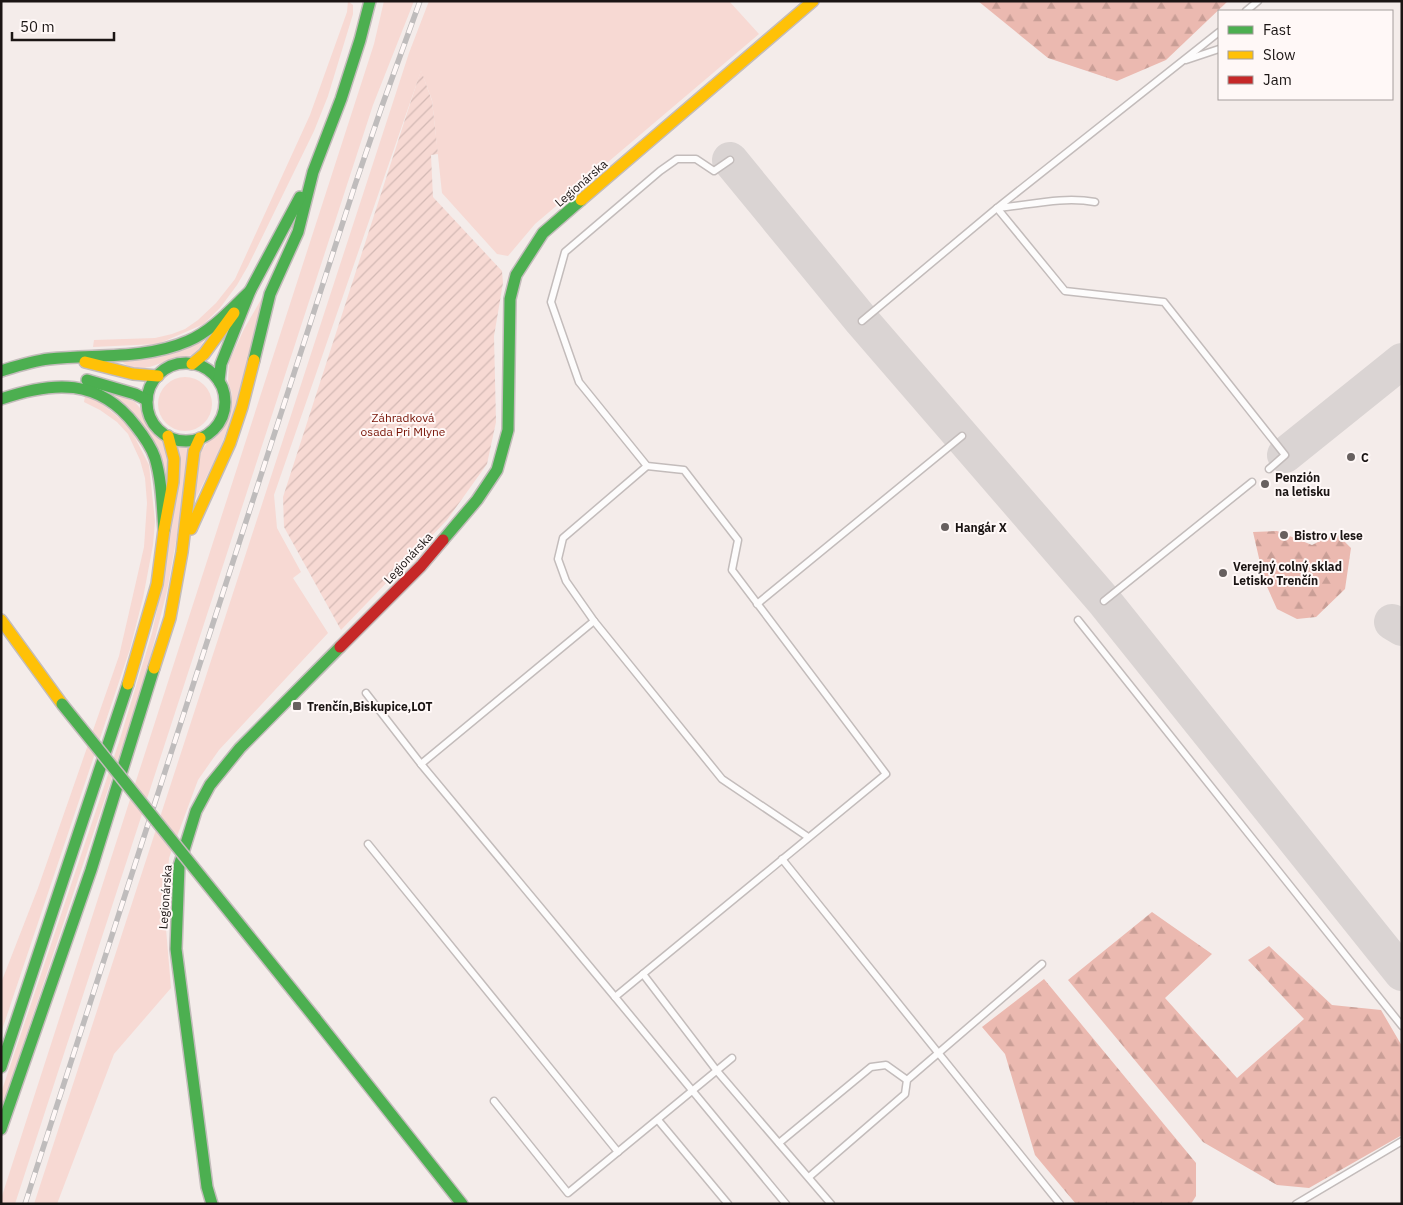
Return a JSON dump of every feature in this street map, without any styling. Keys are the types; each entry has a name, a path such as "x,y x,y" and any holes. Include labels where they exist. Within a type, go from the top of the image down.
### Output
{"main road":[{"path":"182,552 197,512 230,443 242,407 270,294 298,232 314,172 341,99 370,1"},
{"name":"Legionárska","path":"212,1204 206,1177 176,948 180,866 196,811 210,785 240,748 421,566 477,500 497,470 508,430 510,299 516,275 543,233 813,1"},
{"path":"219,381 222,364 250,291 314,172"},
{"path":"1,371 32,360 138,353 165,349 188,340 208,329 250,291"},
{"path":"192,364 204,354 250,291"},
{"path":"66,357 133,374 158,376"},
{"path":"192,364 207,370 219,381 225,397 223,414 214,429 200,438 184,441 168,436 159,430 152,421 148,411 147,400 150,387 158,376 173,366 192,364"},
{"path":"1,390 27,381 65,376 104,384 147,400"},
{"path":"1,399 30,389 56,385 95,392 111,401 130,416 154,456 160,482 164,530"},
{"path":"1,1067 133,669 157,584 173,474 174,459 168,436"},
{"path":"1,1129 91,870 170,618 182,552 194,452 200,438"},
{"path":"1,620 62,704 462,1204"},
{"path":"1,636 62,704"}],"lane":[{"path":"1247,10 1258,1"},
{"path":"862,321 997,208 1218,33"},
{"path":"1181,63 1218,49"},
{"path":"615,996 886,774 732,570 738,540 684,470 647,466 579,382 551,302 565,252 660,171 677,159 696,159 714,171 730,160"},
{"path":"997,208 1062,201 1095,202"},
{"path":"997,208 1066,291 1164,302 1285,455 1269,469"},
{"path":"757,604 962,436"},
{"path":"647,466 563,538 558,559 566,581 594,621 722,779 808,837"},
{"path":"1104,601 1252,482"},
{"path":"1078,620 1402,1026"},
{"path":"421,764 594,621"},
{"path":"366,693 421,764 786,1204"},
{"path":"368,844 618,1152"},
{"path":"782,859 1060,1204"},
{"path":"809,1177 905,1094 907,1080 1042,964"},
{"path":"643,974 717,1071 831,1204"},
{"path":"494,1101 568,1193 732,1058"},
{"path":"779,1142 871,1067 886,1065 907,1080"},
{"path":"658,1120 728,1204"},
{"path":"1296,1204 1402,1141"}],"green space":[{"path":"348,1 353,5 353,14 328,96 314,131 237,285 220,308 204,324 158,344 93,347 94,340 155,338 185,329 216,303 235,279 310,115 347,12"},
{"path":"384,1 414,1 373,105 15,1204 1,1204 1,1199 374,44"},
{"path":"429,1 729,1 759,34 535,224 508,256 497,254 442,193 432,100 421,71 274,495 277,528 301,572 293,578 328,633 219,750 198,780 169,858 165,917 171,988 114,1054 57,1204 34,1204 409,53"},
{"path":"978,1 1228,1 1166,60 1117,81 1048,58"},
{"name":"Záhradková osada Pri Mlyne","path":"421,70 432,101 438,154 431,155 433,197 502,271 503,283 494,336 496,422 487,464 447,520 341,630 284,527 283,497"},
{"path":"263,296 237,404 217,456 194,502 200,453 207,443 221,432 232,409 232,394 228,381 229,362 244,329"},
{"path":"206,336 197,354 150,367 131,367 119,359"},
{"path":"180,377 190,377 200,381 208,389 212,404 208,419 200,427 190,431 180,431 170,427 162,419 158,409 158,399 162,389 170,381"},
{"path":"98,387 135,402 144,413 150,428 163,442 169,458 167,481"},
{"path":"85,396 101,403 129,426 149,465 155,521 153,545 143,598 130,649 1,1033 1,983 38,888 119,656 144,547 147,503 145,478 140,460 128,434 117,422 84,402"},
{"path":"177,446 190,447 167,591 145,678 1,1111 1,1093 119,742 152,633 158,605"},
{"path":"1277,531 1312,545 1336,533 1351,548 1345,589 1316,617 1297,619 1277,609 1264,580 1253,532"},
{"path":"1152,912 1212,954 1165,998 1237,1078 1304,1019 1248,960 1269,946 1332,1005 1381,1010 1402,1046 1402,1135 1309,1188 1277,1185 1203,1142 1068,980"},
{"path":"1044,979 1196,1163 1196,1196 1191,1204 1076,1204 1035,1155 1005,1054 982,1027"}],"taxiway":[{"path":"730,160 862,321 1104,601 1402,973"},
{"path":"1285,455 1402,361"},
{"path":"1392,622 1402,628"}],"railway":[{"path":"25,1204 355,185 420,1"}],"traffic: fast":[{"path":"254,360 270,294 298,232 313,172 341,99 370,1"},
{"path":"219,381 221,364 250,291 300,197"},
{"path":"443,540 477,500 497,470 508,430 510,299 516,275 543,233 581,200"},
{"path":"1,371 43,360 137,354 171,347 205,332 250,291"},
{"path":"186,363 201,366 213,375 222,387 225,402 222,417 213,429 201,438 186,441 171,438 159,429 150,417 147,402 150,387 159,375 171,366 186,363"},
{"path":"87,380 135,394 147,400"},
{"path":"1,399 39,389 74,388 90,391 106,399 121,410 144,437 155,458 160,485 164,530"},
{"path":"212,1204 207,1187 176,949 179,866 196,811 210,785 240,748 340,647"},
{"path":"1,1129 91,870 154,668"},
{"path":"1,1067 128,684"},
{"path":"62,704 315,1018"},
{"path":"315,1018 462,1204"}],"traffic: slow":[{"path":"581,200 813,1"},
{"path":"192,364 204,354 234,313"},
{"path":"191,529 230,443 242,407 254,360"},
{"path":"85,362 133,374 158,376"},
{"path":"128,684 157,584 173,482 174,459 168,436"},
{"path":"154,668 170,618 182,552 194,451 200,438"},
{"path":"1,620 62,704"}],"traffic: jam":[{"path":"340,647 421,566 443,540"}],"place":[{"name":"C","path":"1351,457"},
{"name":"Penzión na letisku","path":"1265,484"},
{"name":"Hangár X","path":"945,527"},
{"name":"Bistro v lese","path":"1284,535"},
{"name":"Verejný colný sklad Letisko Trenčín","path":"1223,573"},
{"name":"Trenčín,Biskupice,LOT","path":"297,706"}]}
